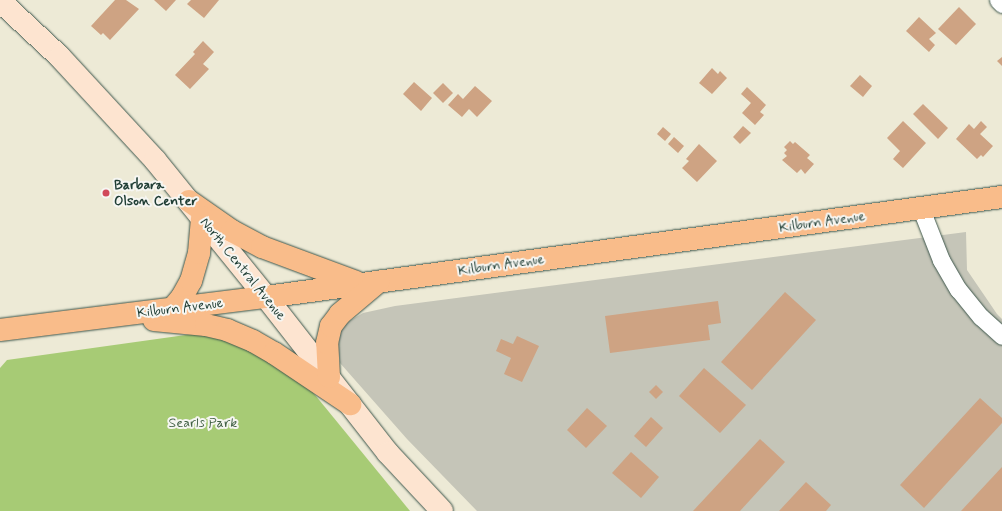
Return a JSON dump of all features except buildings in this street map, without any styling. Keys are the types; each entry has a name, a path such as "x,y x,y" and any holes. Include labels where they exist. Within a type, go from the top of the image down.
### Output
{"main road":[{"name":"North Central Avenue","path":"0,1 60,57 155,160 266,297 388,453 442,511"},
{"name":"Kilburn Avenue","path":"0,330 266,297 1002,197"},
{"path":"195,209 262,247 323,271 370,283 340,314 332,326 327,343 329,377"},
{"path":"172,308 182,297 191,281 199,254 195,209"},
{"path":"113,316 206,325 227,330 274,353 350,404"}],"street":[{"path":"998,0 1002,4"},
{"path":"921,209 941,260 958,289 981,317 1002,336"}],"shaded area":[{"path":"966,232 967,270 1002,319 1002,511 477,511 407,439 340,363 337,336 346,323 363,313 395,306"}],"green space":[{"name":"Searls Park","path":"207,332 255,344 302,379 410,511 0,511 0,368 7,360"}],"place":[{"name":"Barbara Olson Center","path":"106,193"}]}
